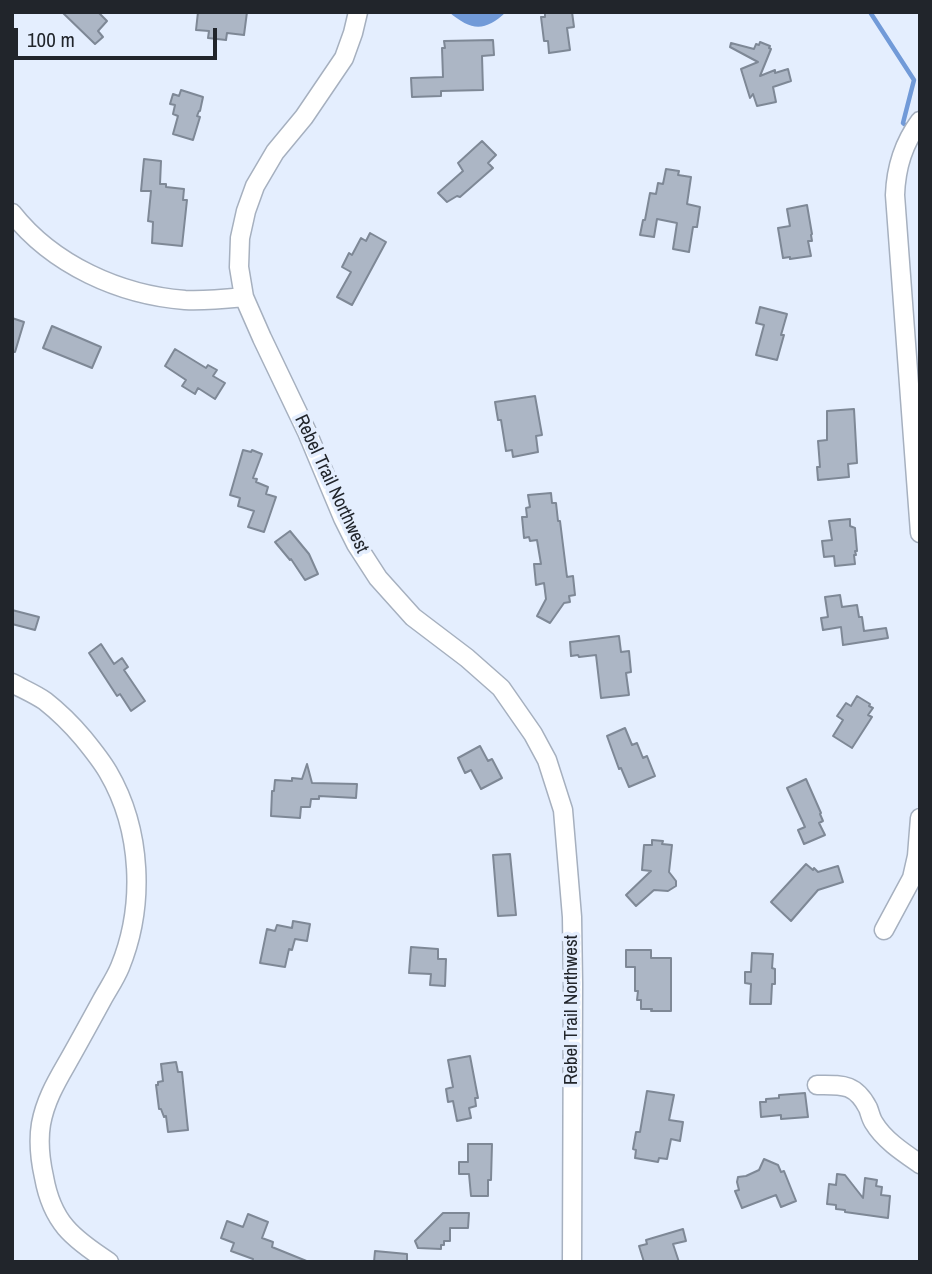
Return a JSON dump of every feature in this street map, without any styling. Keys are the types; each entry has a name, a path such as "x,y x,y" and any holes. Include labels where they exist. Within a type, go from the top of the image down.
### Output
{"street":[{"name":"Rebel Trail Northwest","path":"358,12 344,58 304,117 275,152 255,186 240,238 239,267 244,297 307,432 343,518 378,578 413,617 467,658 500,688 533,734 547,760 563,810 572,917 572,1262"},
{"path":"920,121 902,152 896,175 895,195 920,533"},
{"path":"12,213 45,246 96,278 157,297 216,300 244,297"},
{"path":"12,683 45,701 71,724 96,754 117,789 131,831 136,901 129,942 119,970 51,1092 41,1124 40,1143 45,1185 60,1219 81,1244 109,1262"},
{"path":"884,930 912,878 920,818"},
{"path":"817,1085 839,1085 857,1091 874,1123 885,1136 920,1164"}],"water":[{"path":"449,12 506,12 491,23 478,27 464,23"}],"building":[{"path":"62,12 98,12 107,21 98,31 103,37 95,44"},
{"path":"198,12 247,12 244,35 227,33 226,40 208,38 209,31 196,30"},
{"path":"545,12 572,12 574,27 567,28 570,50 549,53 548,41 544,41 541,17 545,17"},
{"path":"493,40 494,55 482,56 483,90 441,91 441,96 412,97 411,78 443,77 444,41"},
{"path":"760,42 771,49 760,76 775,70 775,73 788,69 791,81 773,87 776,102 757,106 753,94 750,98 741,69 758,62 730,47 731,43 754,49"},
{"path":"181,90 203,97 193,140 173,134 178,116 173,114 175,105 170,104 173,94 179,96"},
{"path":"482,141 496,155 488,163 493,168 460,197 447,202 438,193 463,171 458,163"},
{"path":"144,159 161,161 160,184 184,189 183,200 187,200 182,246 152,243 153,222 148,221 151,191 141,191"},
{"path":"666,169 691,177 687,204 700,207 689,252 673,249 677,223 657,219 654,237 640,235 650,193 656,194 658,183 663,184"},
{"path":"807,205 812,234 812,241 808,241 811,256 783,258 778,228 790,226 787,209"},
{"path":"370,233 386,242 352,305 337,297 351,272 342,267 361,238 366,241"},
{"path":"760,307 787,314 777,360 756,355 764,325 756,323"},
{"path":"12,318 24,322 15,352 12,352"},
{"path":"52,326 101,347 92,368 43,348"},
{"path":"175,349 206,368 208,365 217,370 213,376 225,383 215,399 198,388 195,394 182,386 186,380 165,366"},
{"path":"535,396 542,435 536,436 538,452 513,457 512,450 506,451 495,402"},
{"path":"854,409 857,463 848,464 849,477 818,480 818,441 827,440 827,411"},
{"path":"243,450 262,454 253,478 268,487 266,494 276,497 264,532 248,527 254,511 238,506 240,498 230,495"},
{"path":"551,493 552,503 556,503 560,521 567,577 573,576 575,595 569,596 570,602 564,603 550,623 537,616 546,599 544,583 536,585 534,564 541,564 537,540 524,538 522,517 527,517 526,508 530,507 528,495"},
{"path":"850,519 850,526 855,528 855,564 835,566 834,556 824,557 822,541 832,540 829,521"},
{"path":"290,531 309,554 318,574 305,580 275,542"},
{"path":"840,595 842,607 857,605 864,631 886,628 888,638 843,645 841,627 823,630 821,618 828,617 825,597"},
{"path":"12,610 39,617 35,630 12,624"},
{"path":"619,636 621,652 629,651 631,672 626,673 629,695 601,698 596,655 571,656 570,642"},
{"path":"101,644 114,664 122,658 128,667 124,670 145,701 131,711 120,694 117,696 89,653"},
{"path":"857,696 873,708 868,715 872,717 852,748 833,736 843,720 837,716 846,703 851,706"},
{"path":"625,728 632,745 637,743 643,758 647,756 655,776 629,787 607,736"},
{"path":"480,746 488,761 492,759 502,778 481,789 471,770 465,773 458,758"},
{"path":"307,764 312,783 357,784 356,798 319,796 319,799 311,799 310,807 301,807 300,818 271,816 275,780 302,779"},
{"path":"806,779 821,813 823,821 819,823 825,835 804,844 798,830 805,827 787,788"},
{"path":"652,840 672,845 669,872 676,881 676,886 668,891 654,890 636,906 626,895 651,871 642,870 644,845 652,845"},
{"path":"510,854 516,915 498,916 493,855"},
{"path":"806,864 818,872 838,866 843,882 818,890 791,921 771,902"},
{"path":"293,921 310,924 307,941 295,939 292,950 289,949 285,967 260,963 267,929 275,931 277,925 292,928"},
{"path":"411,947 438,949 438,959 446,959 445,986 430,985 431,974 409,973"},
{"path":"626,950 651,950 651,958 671,958 671,1011 641,1009 641,1000 637,1000 638,991 635,991 635,967 626,967"},
{"path":"752,953 773,954 775,984 772,984 771,1004 750,1004 751,984 745,983 745,972 751,972"},
{"path":"470,1056 478,1098 475,1098 476,1106 469,1108 471,1118 457,1121 453,1101 448,1102 446,1089 453,1087 448,1060"},
{"path":"176,1062 178,1072 182,1072 188,1130 168,1132 166,1116 164,1117 159,1109 156,1085 163,1081 161,1064"},
{"path":"647,1091 674,1095 669,1120 683,1122 680,1141 671,1139 667,1159 659,1158 658,1162 635,1158 636,1150 633,1149 636,1132 640,1132"},
{"path":"805,1093 808,1117 761,1117 760,1102 779,1098 779,1095"},
{"path":"468,1144 492,1144 488,1196 471,1196 469,1174 459,1174 459,1162 468,1162"},
{"path":"764,1159 778,1165 781,1172 784,1171 796,1201 781,1207 776,1195 742,1208 735,1191 739,1190 738,1177 759,1170"},
{"path":"837,1174 845,1175 863,1198 865,1178 877,1180 876,1186 882,1187 881,1195 890,1196 888,1218 845,1212 836,1209 836,1205 827,1204 829,1184 836,1185"},
{"path":"443,1213 469,1213 468,1228 450,1228 450,1241 444,1241 441,1249 418,1248 415,1241"},
{"path":"248,1214 268,1222 262,1238 273,1242 272,1247 309,1262 252,1262 253,1259 231,1251 234,1243 221,1238 227,1221 243,1227"},
{"path":"683,1229 686,1241 673,1244 679,1262 644,1262 639,1246 647,1244 646,1240"},
{"path":"375,1251 407,1254 407,1262 374,1262"}],"waterway":[{"path":"870,12 914,80 904,124"}]}
